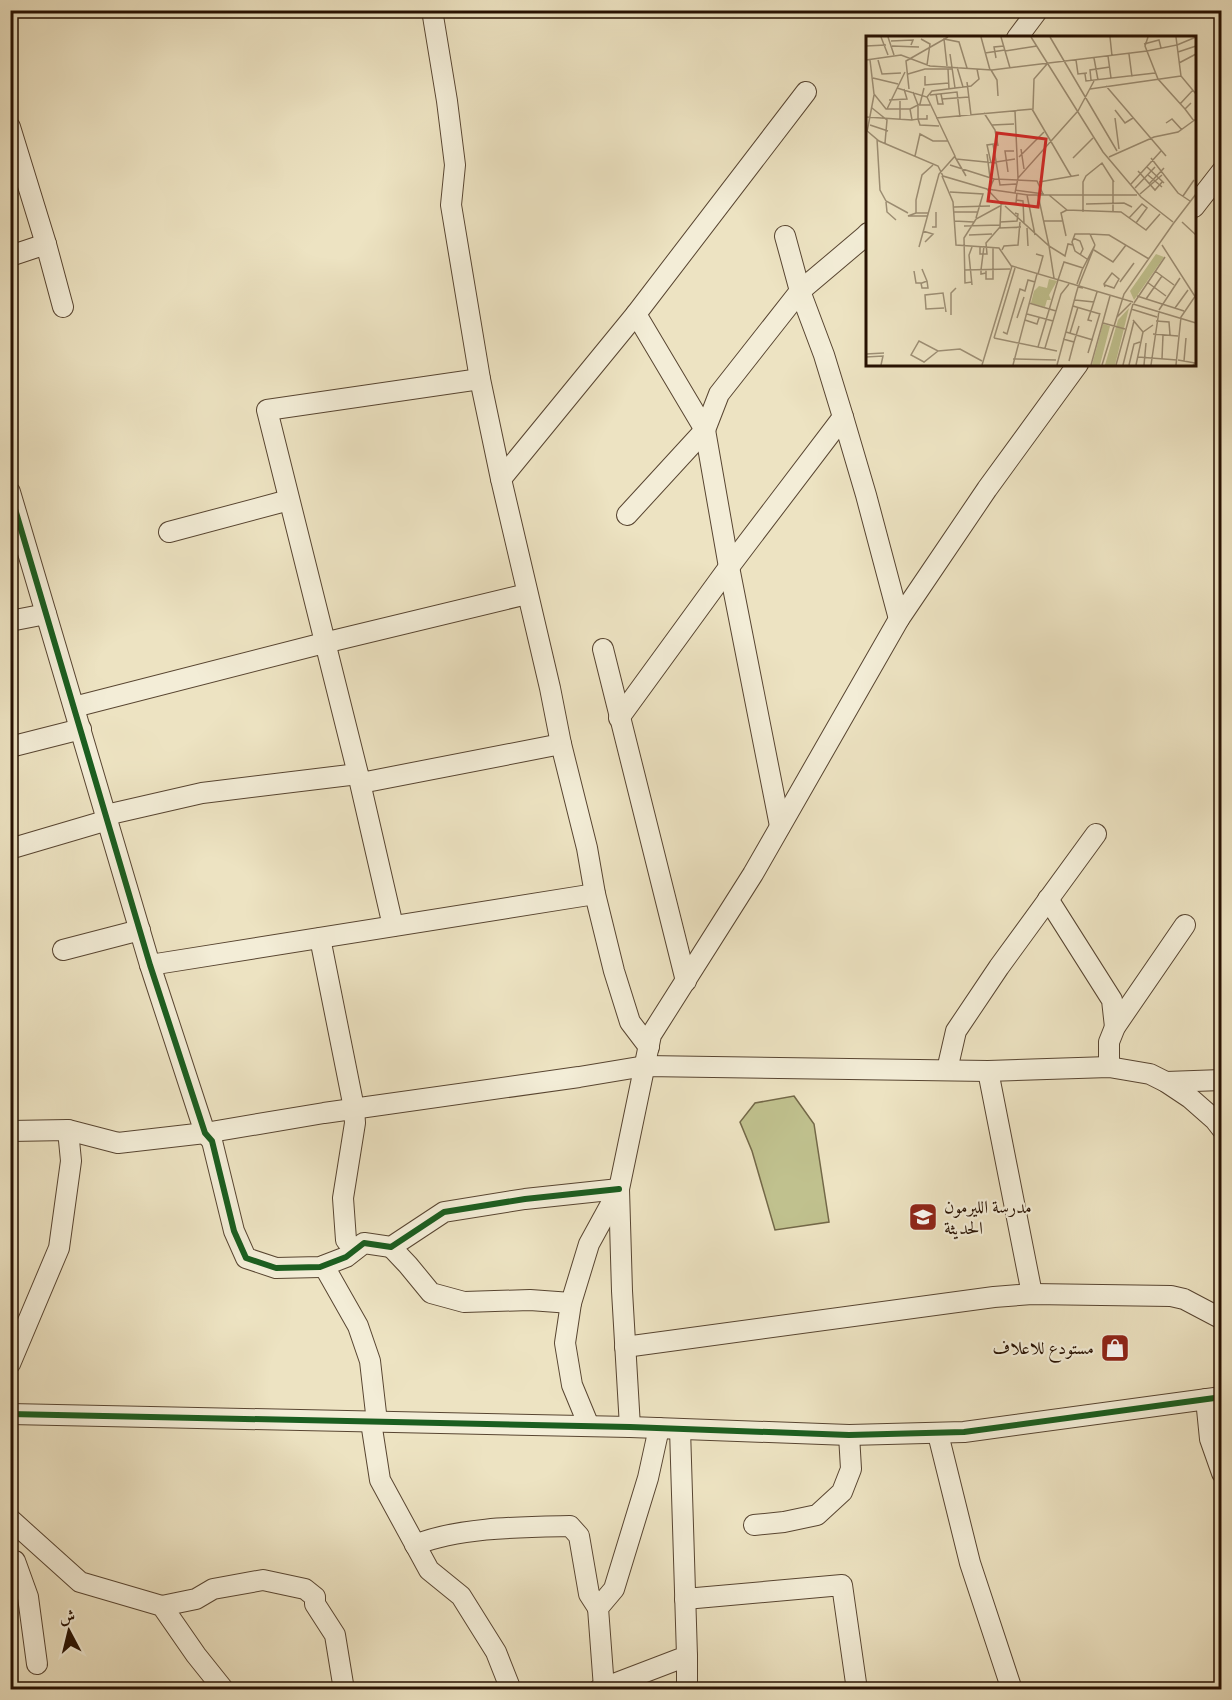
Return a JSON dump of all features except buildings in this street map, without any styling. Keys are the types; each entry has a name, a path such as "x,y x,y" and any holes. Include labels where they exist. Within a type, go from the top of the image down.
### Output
{"street":[{"path":"432,10 455,165 451,205 480,379 614,971 630,1022 647,1056"},
{"path":"1018,36 1038,10"},
{"path":"501,478 636,314 806,92"},
{"path":"10,127 63,307"},
{"path":"1196,204 1221,171"},
{"path":"627,515 705,430 719,394 800,291 866,234"},
{"path":"785,236 800,291 824,355 843,417 899,619"},
{"path":"10,256 46,244"},
{"path":"636,314 705,430 729,567 780,826"},
{"path":"630,1427 620,1189 651,1035 753,874 899,619 987,489 1077,366"},
{"path":"393,926 359,778 267,410 480,379"},
{"path":"619,718 729,567 843,417"},
{"path":"10,492 150,965 205,1133 212,1141 234,1231 246,1258 276,1268 320,1267 346,1257 364,1243 391,1247 431,1293 464,1302 531,1300 571,1303"},
{"path":"169,532 289,500"},
{"path":"74,707 527,594"},
{"path":"10,621 46,614"},
{"path":"603,649 686,981"},
{"path":"10,747 81,729"},
{"path":"13,848 107,818 202,793 359,778 561,744"},
{"path":"947,1070 956,1031 999,967 1096,834"},
{"path":"150,965 596,894"},
{"path":"1048,899 1112,1000 1115,1027"},
{"path":"1110,1067 1109,1042 1115,1027 1185,925"},
{"path":"63,950 140,930"},
{"path":"320,938 354,1108 355,1123 343,1198 346,1240 354,1251"},
{"path":"10,1131 68,1130 118,1143 205,1133 354,1108 579,1077 647,1056 988,1071 1110,1067 1150,1074 1166,1082 1190,1098 1215,1120 1221,1129"},
{"path":"988,1071 1032,1294"},
{"path":"1166,1082 1221,1080"},
{"path":"10,1364 59,1248 71,1161 68,1130"},
{"path":"391,1247 444,1212 620,1189"},
{"path":"589,1426 572,1385 565,1343 571,1303 589,1244 620,1189"},
{"path":"324,1266 358,1326 370,1361 380,1480 429,1570 461,1596 495,1652 511,1689"},
{"path":"625,1347 994,1297 1032,1294 1171,1296 1184,1299 1221,1319"},
{"path":"10,1414 630,1427 849,1435 938,1434 1214,1398 1210,1439 1221,1473"},
{"path":"598,1608 614,1588 648,1478 659,1428"},
{"path":"680,1429 687,1689"},
{"path":"938,1434 970,1563 1012,1689"},
{"path":"754,1525 817,1515 842,1492 851,1469 849,1435"},
{"path":"10,1519 80,1582 162,1606 196,1599 213,1589 263,1580 305,1589 315,1597 315,1604 335,1635 344,1689"},
{"path":"415,1545 426,1540 465,1533 524,1527 570,1526 579,1536 589,1594 598,1608 601,1688 687,1656"},
{"path":"36,1544 13,1561 28,1597 37,1664"},
{"path":"685,1599 842,1585 857,1689"},
{"path":"162,1606 196,1655 225,1689"}],"green space":[{"path":"794,1096 814,1124 829,1222 775,1230 752,1151 740,1122 755,1103"}],"cycle path":[{"path":"10,492 150,965 205,1133 212,1141 234,1231 246,1258 276,1268 320,1267 346,1257 364,1243 391,1247 444,1212 525,1199 619,1189"},
{"path":"10,1414 630,1427 849,1435 964,1432 1222,1397"}],"place":[{"name":"مدرسة الليرمون الحديثة","path":"923,1217"},
{"name":"مستودع للاعلاف","path":"1115,1348"}]}
